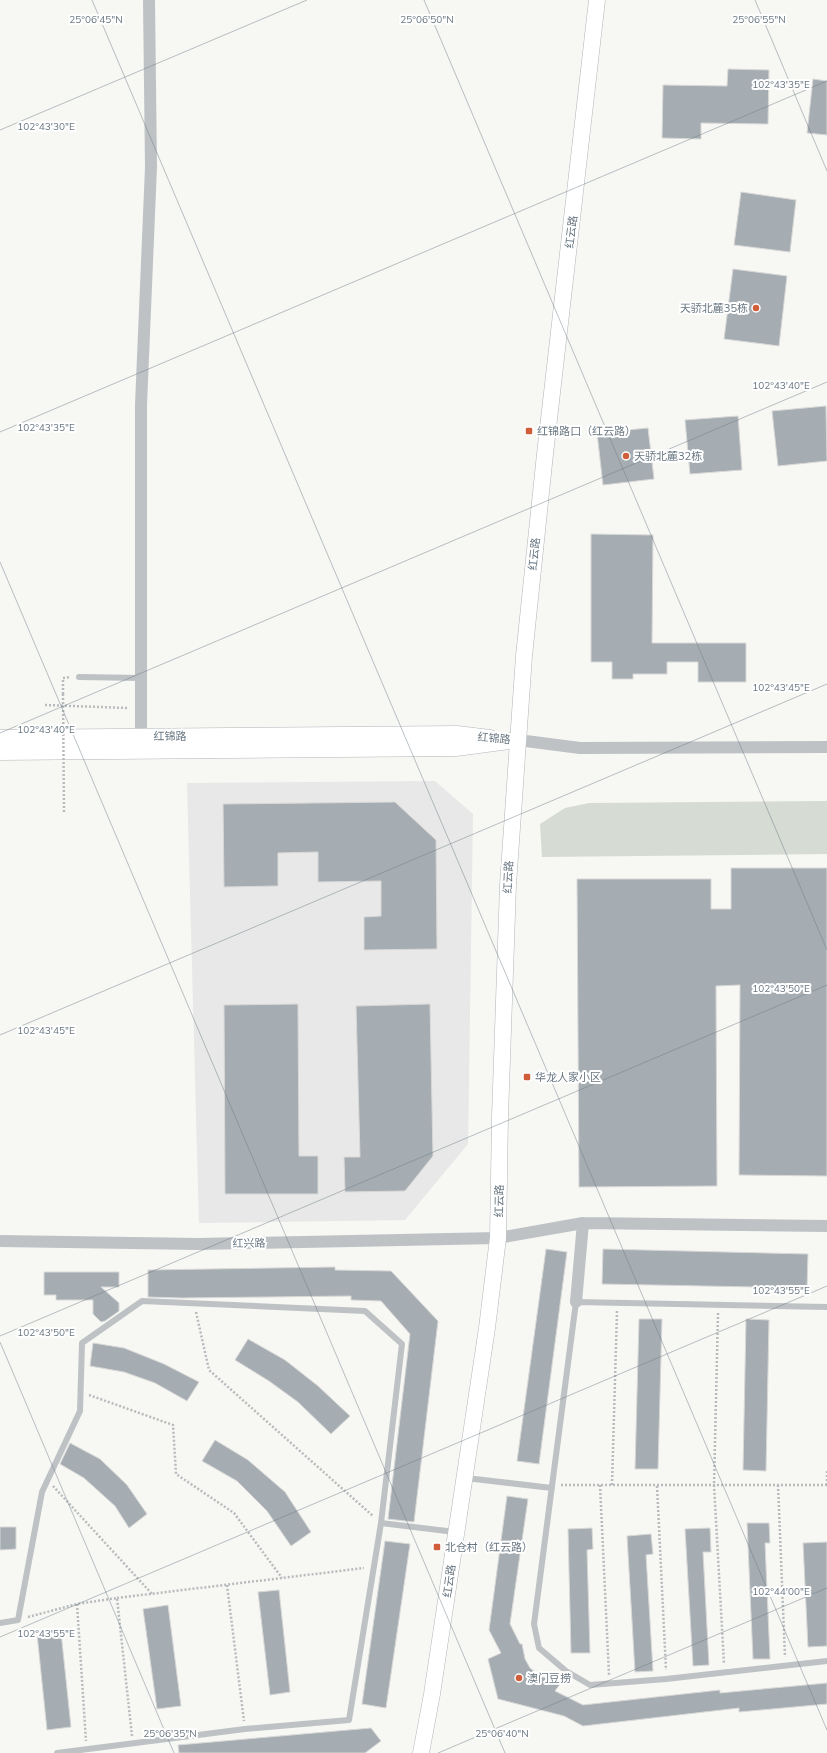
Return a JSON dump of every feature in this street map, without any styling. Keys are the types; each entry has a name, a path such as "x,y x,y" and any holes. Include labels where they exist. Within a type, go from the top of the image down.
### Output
{"street":[{"path":"141,736 141,405 150,167 149,0"},
{"name":"红云路","path":"421,1753 432,1694 465,1478 487,1328 498,1238 507,893 524,656 543,469 598,0"},
{"name":"红锦路","path":"0,738 457,734 518,740"},
{"path":"518,740 580,748 827,747"},
{"name":"红锦路","path":"0,752 456,748 518,740"},
{"path":"576,1302 583,1223"},
{"name":"红兴路","path":"0,1241 199,1244 498,1238 583,1223 827,1226"}],"lane":[{"path":"79,677 141,678"},
{"path":"0,1623 18,1620 42,1492 80,1411 82,1343 142,1301 365,1311 402,1344 375,1567 349,1720 245,1729 57,1753"},
{"path":"827,1307 576,1302 534,1624 539,1648 566,1672 590,1685 666,1679 827,1661"},
{"path":"465,1478 552,1487"},
{"path":"381,1523 456,1533"}],"path":[{"path":"64,813 62,678 79,677"},
{"path":"45,705 127,708"},
{"path":"612,1485 617,1302"},
{"path":"194,1304 209,1370 381,1523"},
{"path":"719,1304 714,1485 725,1672"},
{"path":"80,1393 173,1425 176,1474 234,1513 282,1578"},
{"path":"552,1487 600,1485 827,1485 827,1471"},
{"path":"48,1480 152,1594"},
{"path":"600,1485 609,1683"},
{"path":"657,1485 666,1679"},
{"path":"778,1485 785,1666"},
{"path":"18,1620 77,1604 117,1598 375,1567"},
{"path":"227,1585 245,1729"},
{"path":"117,1598 132,1744"},
{"path":"77,1604 86,1750"}],"shaded area":[{"path":"435,781 473,814 468,1144 405,1220 199,1223 187,783"},
{"path":"827,801 827,854 542,857 540,824 565,808 589,803"}],"building":[{"path":"728,69 769,70 768,124 701,123 701,139 662,138 663,85 727,86"},
{"path":"813,79 827,81 827,135 807,133"},
{"path":"741,192 796,200 790,252 734,245"},
{"name":"天骄北麓35栋","path":"733,269 787,276 779,346 724,339"},
{"path":"826,406 827,461 778,466 772,411"},
{"path":"738,416 742,470 690,474 685,420"},
{"name":"天骄北麓32栋","path":"648,428 654,479 603,485 597,433"},
{"path":"591,534 653,535 652,643 746,643 746,682 698,682 698,662 667,662 667,674 633,674 633,679 612,679 612,662 591,662"},
{"path":"395,802 436,840 437,949 364,950 364,917 381,916 381,881 318,882 318,852 278,853 278,886 224,887 223,804"},
{"path":"731,868 827,868 827,1176 739,1175 740,985 716,986 717,1186 579,1187 577,879 711,879 711,909 731,909"},
{"path":"298,1004 299,1156 318,1156 318,1194 225,1194 224,1005"},
{"path":"430,1004 433,1156 405,1191 345,1192 344,1157 360,1157 356,1006"},
{"path":"546,1249 567,1252 539,1464 517,1461"},
{"path":"603,1249 808,1254 807,1288 602,1284"},
{"path":"335,1267 335,1270 391,1271 438,1321 414,1522 388,1519 410,1334 381,1301 351,1300 351,1296 148,1297 148,1270"},
{"path":"44,1272 119,1272 119,1287 101,1287 119,1303 119,1311 105,1321 101,1322 93,1314 93,1300 56,1300 56,1295 44,1295"},
{"path":"639,1319 662,1319 658,1469 635,1469"},
{"path":"746,1319 769,1320 766,1471 743,1470"},
{"path":"248,1339 285,1360 318,1386 350,1416 331,1434 298,1402 269,1381 235,1360"},
{"path":"93,1343 124,1348 164,1364 199,1382 187,1401 155,1383 124,1372 90,1366"},
{"path":"215,1440 248,1460 285,1492 311,1532 291,1546 267,1511 237,1481 202,1461"},
{"path":"70,1443 100,1459 127,1485 147,1514 129,1528 115,1506 84,1478 60,1464"},
{"path":"507,1496 528,1499 510,1624 520,1644 522,1644 525,1659 530,1668 540,1676 551,1680 563,1680 555,1691 583,1705 720,1690 720,1693 827,1683 827,1704 739,1712 739,1708 583,1726 564,1716 498,1699 488,1659 501,1653 489,1630"},
{"path":"747,1523 769,1523 770,1543 765,1543 770,1659 753,1659"},
{"path":"0,1527 16,1527 16,1549 0,1550"},
{"path":"592,1528 593,1549 587,1550 590,1653 571,1653 568,1529"},
{"path":"710,1528 711,1552 703,1552 709,1665 693,1666 685,1529"},
{"path":"651,1534 653,1554 646,1555 653,1671 635,1672 627,1536"},
{"path":"385,1541 410,1544 386,1708 362,1704"},
{"path":"827,1542 827,1646 808,1647 803,1543"},
{"path":"279,1590 290,1692 270,1695 258,1592"},
{"path":"168,1605 181,1706 157,1709 143,1609"},
{"path":"61,1632 71,1727 47,1730 37,1634"},
{"path":"371,1728 381,1741 365,1753 179,1753 178,1745"}],"place":[{"name":"天骄北麓35栋","path":"756,308"},
{"name":"红锦路口（红云路）","path":"529,431"},
{"name":"天骄北麓32栋","path":"626,456"},
{"name":"华龙人家小区","path":"527,1077"},
{"name":"北仓村（红云路）","path":"437,1547"},
{"name":"澳门豆捞","path":"519,1678"}]}
